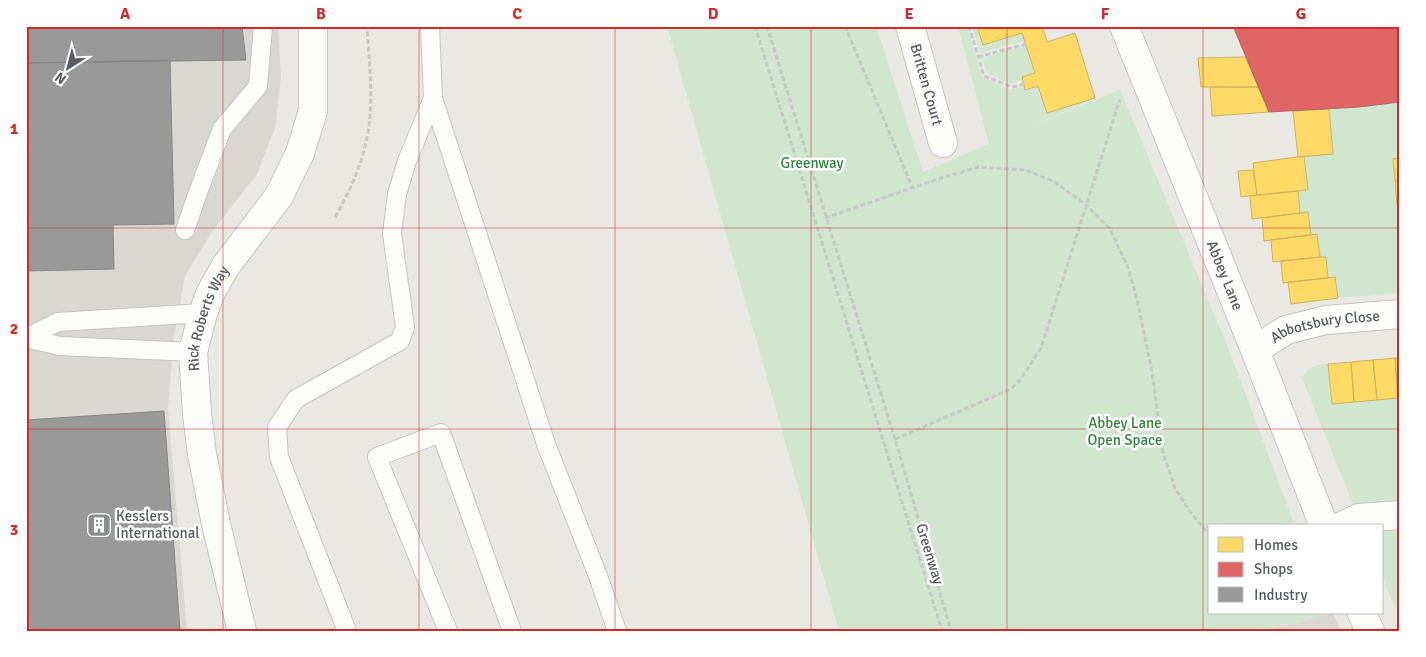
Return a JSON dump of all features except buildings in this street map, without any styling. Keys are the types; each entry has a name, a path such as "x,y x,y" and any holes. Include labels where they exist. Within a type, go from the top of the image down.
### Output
{"street":[{"name":"Rick Roberts Way","path":"242,631 216,524 202,454 195,396 193,352 210,294 225,266 279,196 300,153 313,111 314,26"},
{"name":"Britten Court","path":"910,26 943,143"},
{"name":"Abbey Lane","path":"1124,26 1323,524"},
{"name":"Abbotsbury Close","path":"1255,350 1286,330 1326,320 1400,314"},
{"path":"1346,524 1359,518 1400,514"},
{"path":"1362,614 1370,631"}],"lane":[{"path":"185,230 222,129 258,86 263,26"},
{"path":"430,26 433,98 546,444 598,576 617,631"},
{"path":"347,631 279,457 277,427 296,399 400,341 406,327 392,234 396,194 407,161 433,98"},
{"path":"26,338 58,322 203,313"},
{"path":"26,338 60,346 193,352"},
{"path":"448,631 377,457 441,432 512,631"}],"path":[{"path":"335,217 352,188 367,142 371,100 367,26"},
{"name":"Greenway","path":"755,26 942,631"},
{"name":"Greenway","path":"767,26 951,631"},
{"path":"844,26 913,189"},
{"path":"969,26 984,76 1012,87 1024,84"},
{"path":"978,57 1026,44"},
{"path":"894,439 1011,389 1021,379 1041,348 1085,204 1122,94 1148,84"},
{"path":"825,218 941,178 979,167 1025,170 1053,181 1085,204 1110,229 1127,265 1152,372 1163,453 1175,488 1188,509 1208,534"}],"shaded area":[{"path":"26,26 278,26 281,76 275,128 257,174 211,233 185,276 174,336 168,408 187,631 26,631"},
{"path":"1333,614 1341,631 1263,631"}],"green space":[{"name":"Abbey Lane Open Space","path":"667,26 876,26 923,172 989,144 958,26 967,26 982,77 1011,90 1024,86 1026,90 1038,86 1047,113 1095,98 1028,128 1119,90 1229,350 1294,524 1208,524 1208,614 1329,614 1263,631 839,631"},
{"path":"972,26 1022,33 1025,41 980,53"},
{"path":"1026,45 1035,73 1022,77 1023,80 1010,84 987,73 982,58"},
{"path":"1400,102 1400,158 1393,159 1400,238 1400,293 1338,298 1335,277 1328,278 1326,257 1320,257 1317,235 1311,235 1300,213 1298,191 1308,189 1304,156 1333,153 1329,109"},
{"path":"1328,364 1332,404 1400,398 1400,503 1355,509 1302,378 1313,367"},
{"path":"1400,520 1400,607 1395,608 1384,580 1384,525"}],"place":[{"name":"Kesslers International","path":"99,525"}]}
